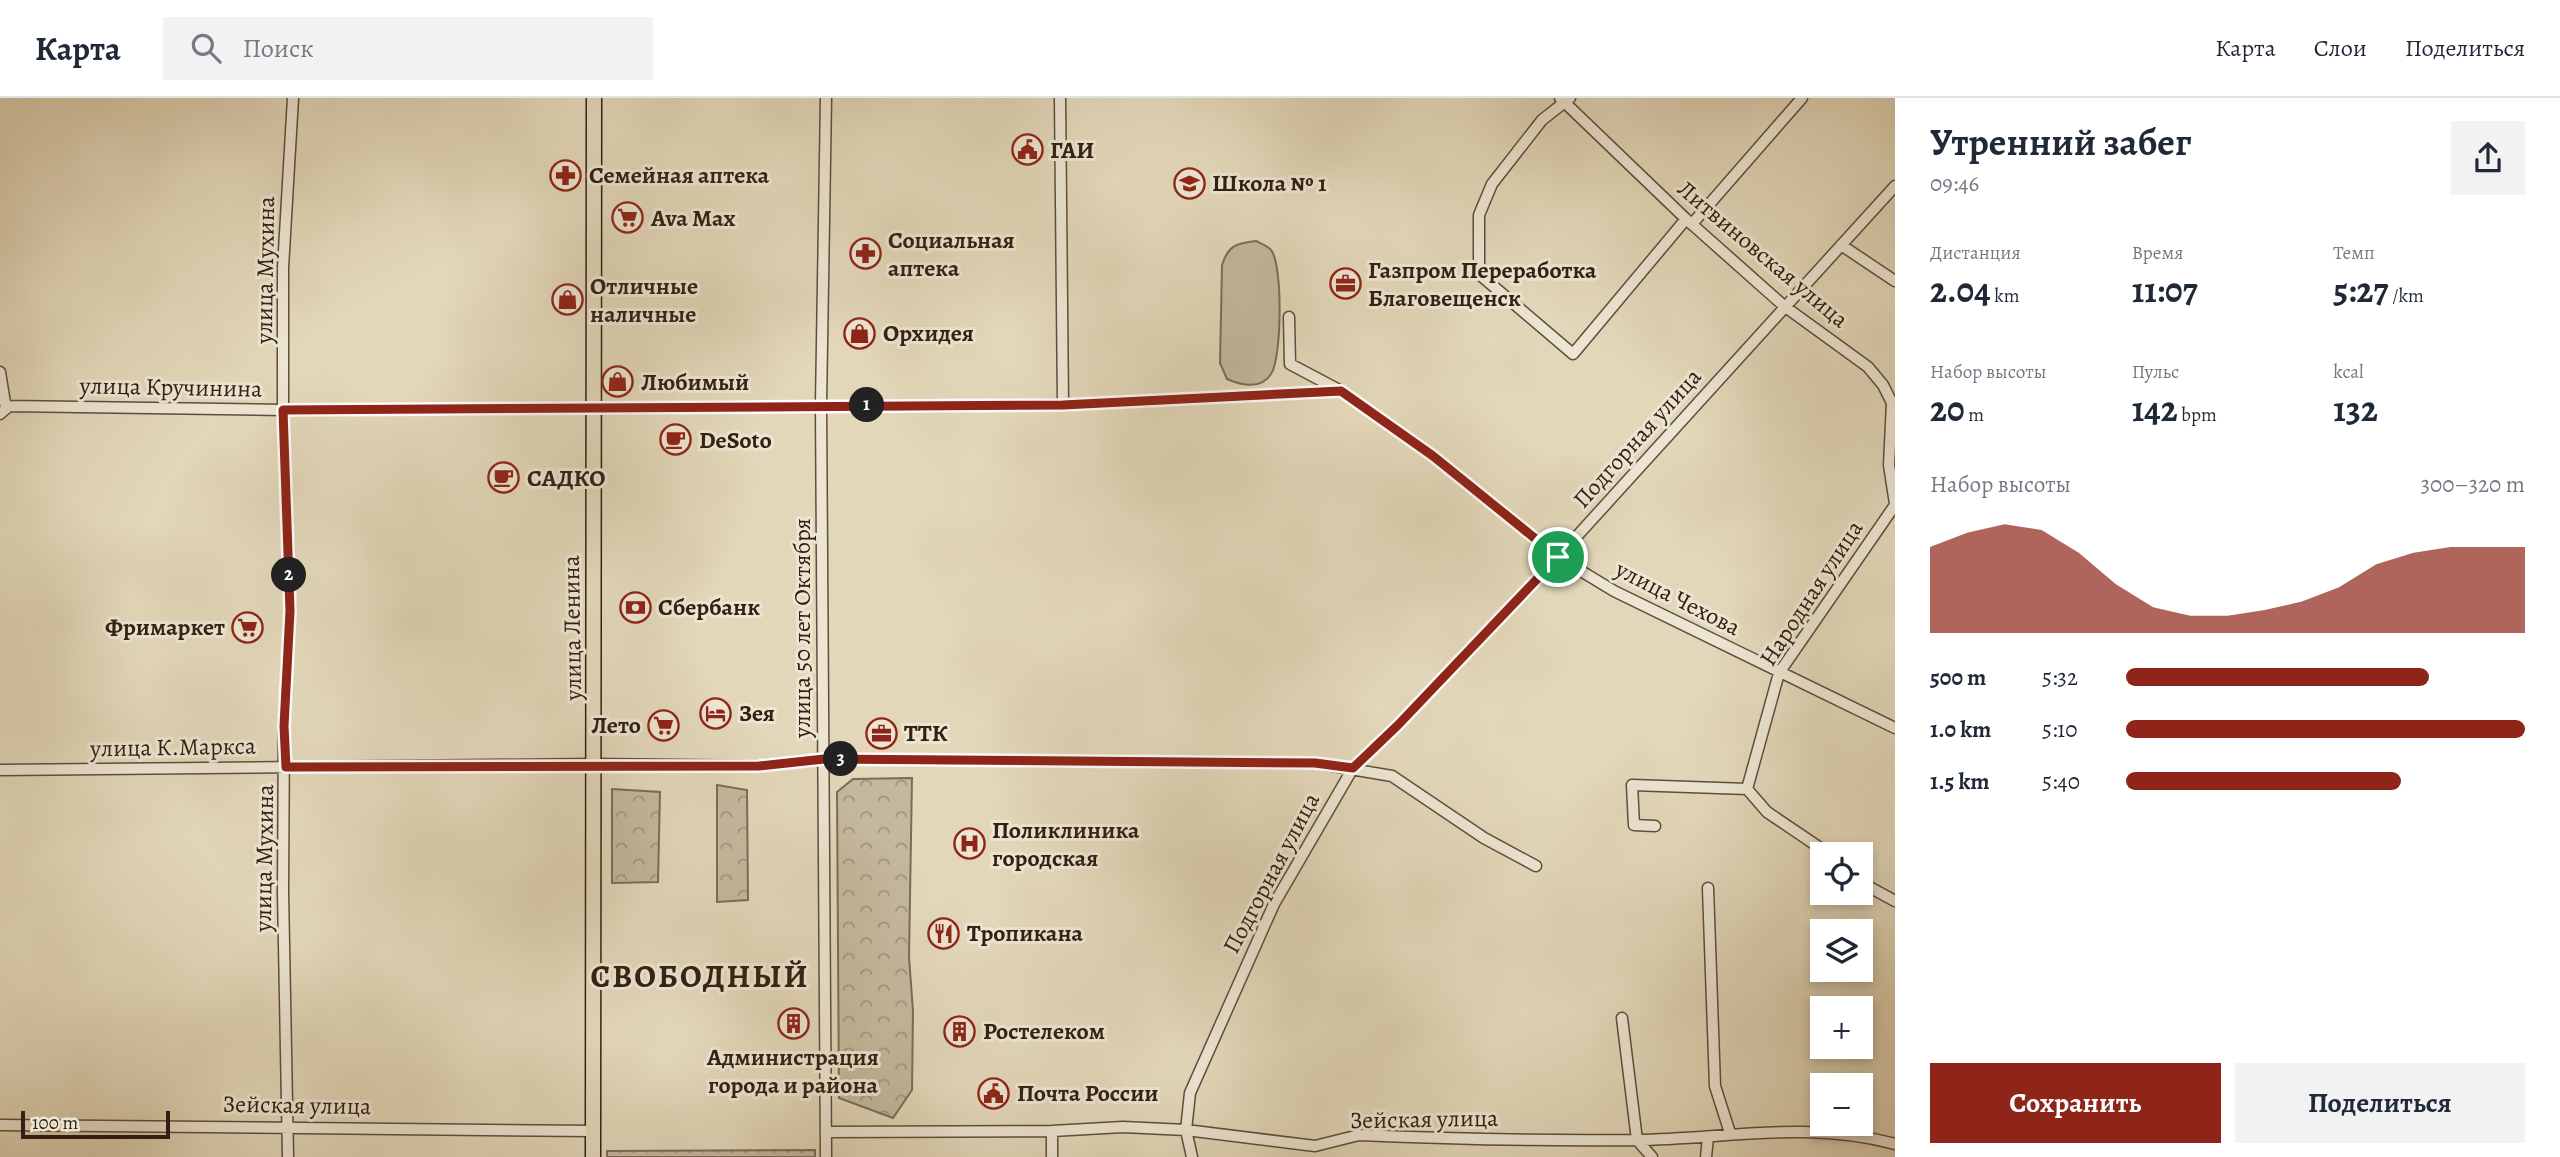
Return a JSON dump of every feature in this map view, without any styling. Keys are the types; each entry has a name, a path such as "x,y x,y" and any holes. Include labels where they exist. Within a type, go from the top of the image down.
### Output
{"main road":[{"name":"улица Ленина","path":"593,1157 596,764 592,408 594,98"}],"street":[{"name":"улица Мухина","path":"288,1157 283,892 286,767 284,726 290,611 283,410 283,268 293,98"},
{"name":"улица 50 лет Октября","path":"826,98 821,405 826,1157"},
{"path":"1060,98 1063,405"},
{"path":"1564,100 1542,120 1492,184 1479,215 1479,274 1573,354 1802,98"},
{"name":"Литвиновская улица","path":"1564,100 1689,222 1784,306 1868,367 1883,385 1893,402 1889,465 1895,504"},
{"name":"Подгорная улица","path":"1192,1157 1186,1130 1190,1093 1243,968 1305,846 1353,768 1398,725 1558,557 1895,186"},
{"path":"1841,245 1895,281"},
{"name":"улица Чехова","path":"1289,317 1290,364 1341,391 1433,456 1558,557 1614,591 1895,729"},
{"path":"0,372 5,410"},
{"name":"улица Кручинина","path":"5,410 1063,405 1341,391"},
{"name":"Народная улица","path":"1747,789 1779,673 1895,504"},
{"name":"улица К.Маркса","path":"0,770 596,764 759,766 824,759 1315,763 1392,776 1484,838 1536,866"},
{"path":"1655,825 1634,825 1632,785 1747,789 1767,811 1812,842"},
{"path":"1708,888 1715,1086 1730,1133"},
{"path":"1873,889 1895,901"},
{"path":"1622,1018 1637,1140 1652,1157"},
{"name":"Зейская улица","path":"0,1125 594,1131"},
{"name":"Зейская улица","path":"827,1132 1052,1131 1123,1127 1186,1130 1315,1146 1359,1135 1637,1140 1800,1130 1867,1136 1895,1144"},
{"path":"1052,1131 1052,1157"},
{"path":"1706,1157 1708,1137"}],"green space":[{"path":"1256,241 1270,249 1275,259 1280,311 1275,365 1267,379 1250,385 1227,379 1220,363 1222,265 1234,247"},
{"path":"912,778 909,957 913,1011 912,1090 893,1118 839,1098 837,792 853,779"},
{"path":"717,785 747,790 748,900 717,902"},
{"path":"612,789 660,792 658,882 612,883"},
{"path":"815,1150 815,1157 607,1157 607,1151"}],"place":[{"name":"ГАИ","path":"1027,150"},
{"name":"Семейная аптека","path":"566,175"},
{"name":"Школа № 1","path":"1189,183"},
{"name":"Ava Max","path":"628,218"},
{"name":"Социальная аптека","path":"865,254"},
{"name":"Газпром Переработка Благовещенск","path":"1345,284"},
{"name":"Отличные наличные","path":"567,300"},
{"name":"Орхидея","path":"860,333"},
{"name":"Любимый","path":"618,382"},
{"name":"DeSoto","path":"676,440"},
{"name":"САДКО","path":"504,478"},
{"name":"Сбербанк","path":"635,607"},
{"name":"Фримаркет","path":"248,627"},
{"name":"Зея","path":"716,713"},
{"name":"Лето","path":"664,725"},
{"name":"ТТК","path":"881,733"},
{"name":"Поликлиника городская","path":"969,844"},
{"name":"Тропикана","path":"944,933"},
{"name":"Администрация города и района","path":"793,1023"},
{"name":"Ростелеком","path":"960,1031"},
{"name":"Почта России","path":"994,1093"}],"district":[{"name":"СВОБОДНЫЙ","path":"700,976"}],"route":[{"path":"1341,391 1433,456 1558,557 1398,725 1353,768 1315,763 824,759 759,766 596,764 286,767 284,726 290,611 283,410 1063,405 1341,391"}]}
